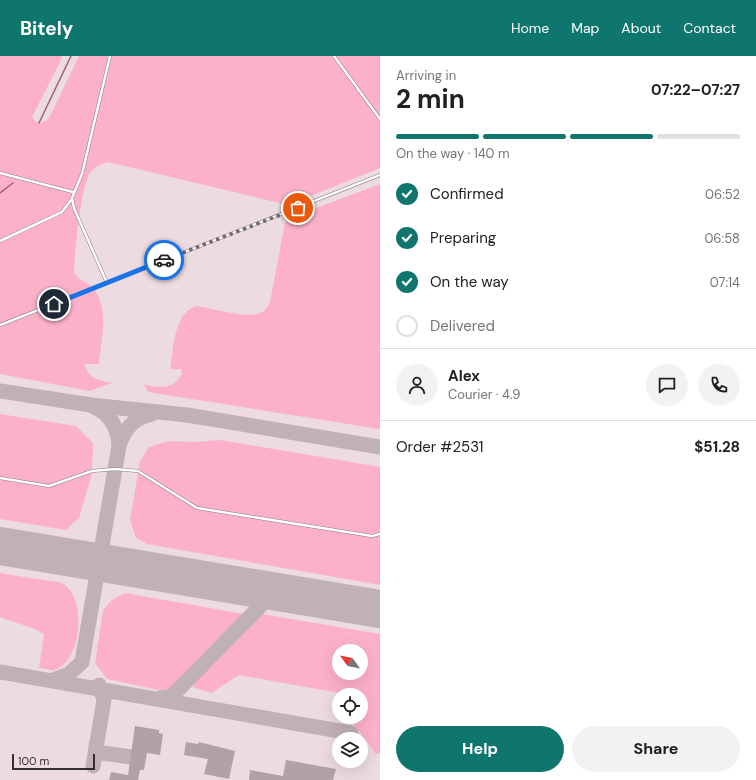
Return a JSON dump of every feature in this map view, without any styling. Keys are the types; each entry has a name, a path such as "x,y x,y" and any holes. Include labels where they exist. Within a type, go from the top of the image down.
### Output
{"lane":[{"path":"0,240 62,212 69,204 82,174 110,56"},
{"path":"334,56 380,119"},
{"path":"0,173 73,192"},
{"path":"0,325 380,175"},
{"path":"72,198 74,208 107,283"},
{"path":"0,478 49,486 92,471 115,469 138,471 197,508 372,536 380,534"}],"shaded area":[{"path":"0,56 62,56 32,117 40,123 49,118 79,56 380,56 380,168 288,205 108,162 98,166 90,173 83,193 74,273 78,278 93,288 98,296 103,315 99,364 84,364 91,376 112,383 90,391 0,374"},
{"path":"380,184 380,429 148,392 144,385 166,387 174,383 182,374 181,369 170,369 176,333 183,316 188,310 196,306 238,314 254,315 266,309 270,302 285,223 290,218"},
{"path":"0,414 76,426 93,443 92,474 79,518 66,530 0,519"},
{"path":"220,440 380,467 380,585 147,544 136,538 130,520 140,461 149,447 169,441 194,442"},
{"path":"0,573 59,582 70,590 75,600 78,614 78,628 76,642 71,655 63,665 54,670 39,668 44,634 0,617"},
{"path":"125,593 244,614 168,692 107,679 95,663 103,610 112,600"},
{"path":"262,614 380,634 380,754 375,753 368,743 368,732 360,732 354,724 368,724 368,688 332,688 332,692 239,675 211,693 193,687 194,681"}],"building":[{"path":"135,726 159,730 159,733 163,734 160,755 147,753 144,770 140,770 138,780 109,780 111,772 128,775"},
{"path":"186,742 198,744 199,742 235,751 229,779 204,774 208,759 184,755"},
{"path":"286,760 336,769 333,780 249,780 250,770 283,776"}],"waterway":[{"path":"39,123 71,56"},
{"path":"0,193 13,183"}],"taxiway":[{"path":"0,391 91,405 187,415 380,447"},
{"path":"94,407 105,414 112,422 117,433 119,446"},
{"path":"53,680 69,674 82,662 119,446 127,429 135,421 152,414"},
{"path":"160,698 170,697 176,692 275,591"},
{"path":"0,672 345,732"},
{"path":"93,766 104,700 99,685"},
{"path":"96,745 98,751 103,753 131,757"}],"runway":[{"path":"0,546 380,609"}],"way so far":[{"path":"164,260 298,208"}],"route":[{"path":"54,304 164,260"}]}
